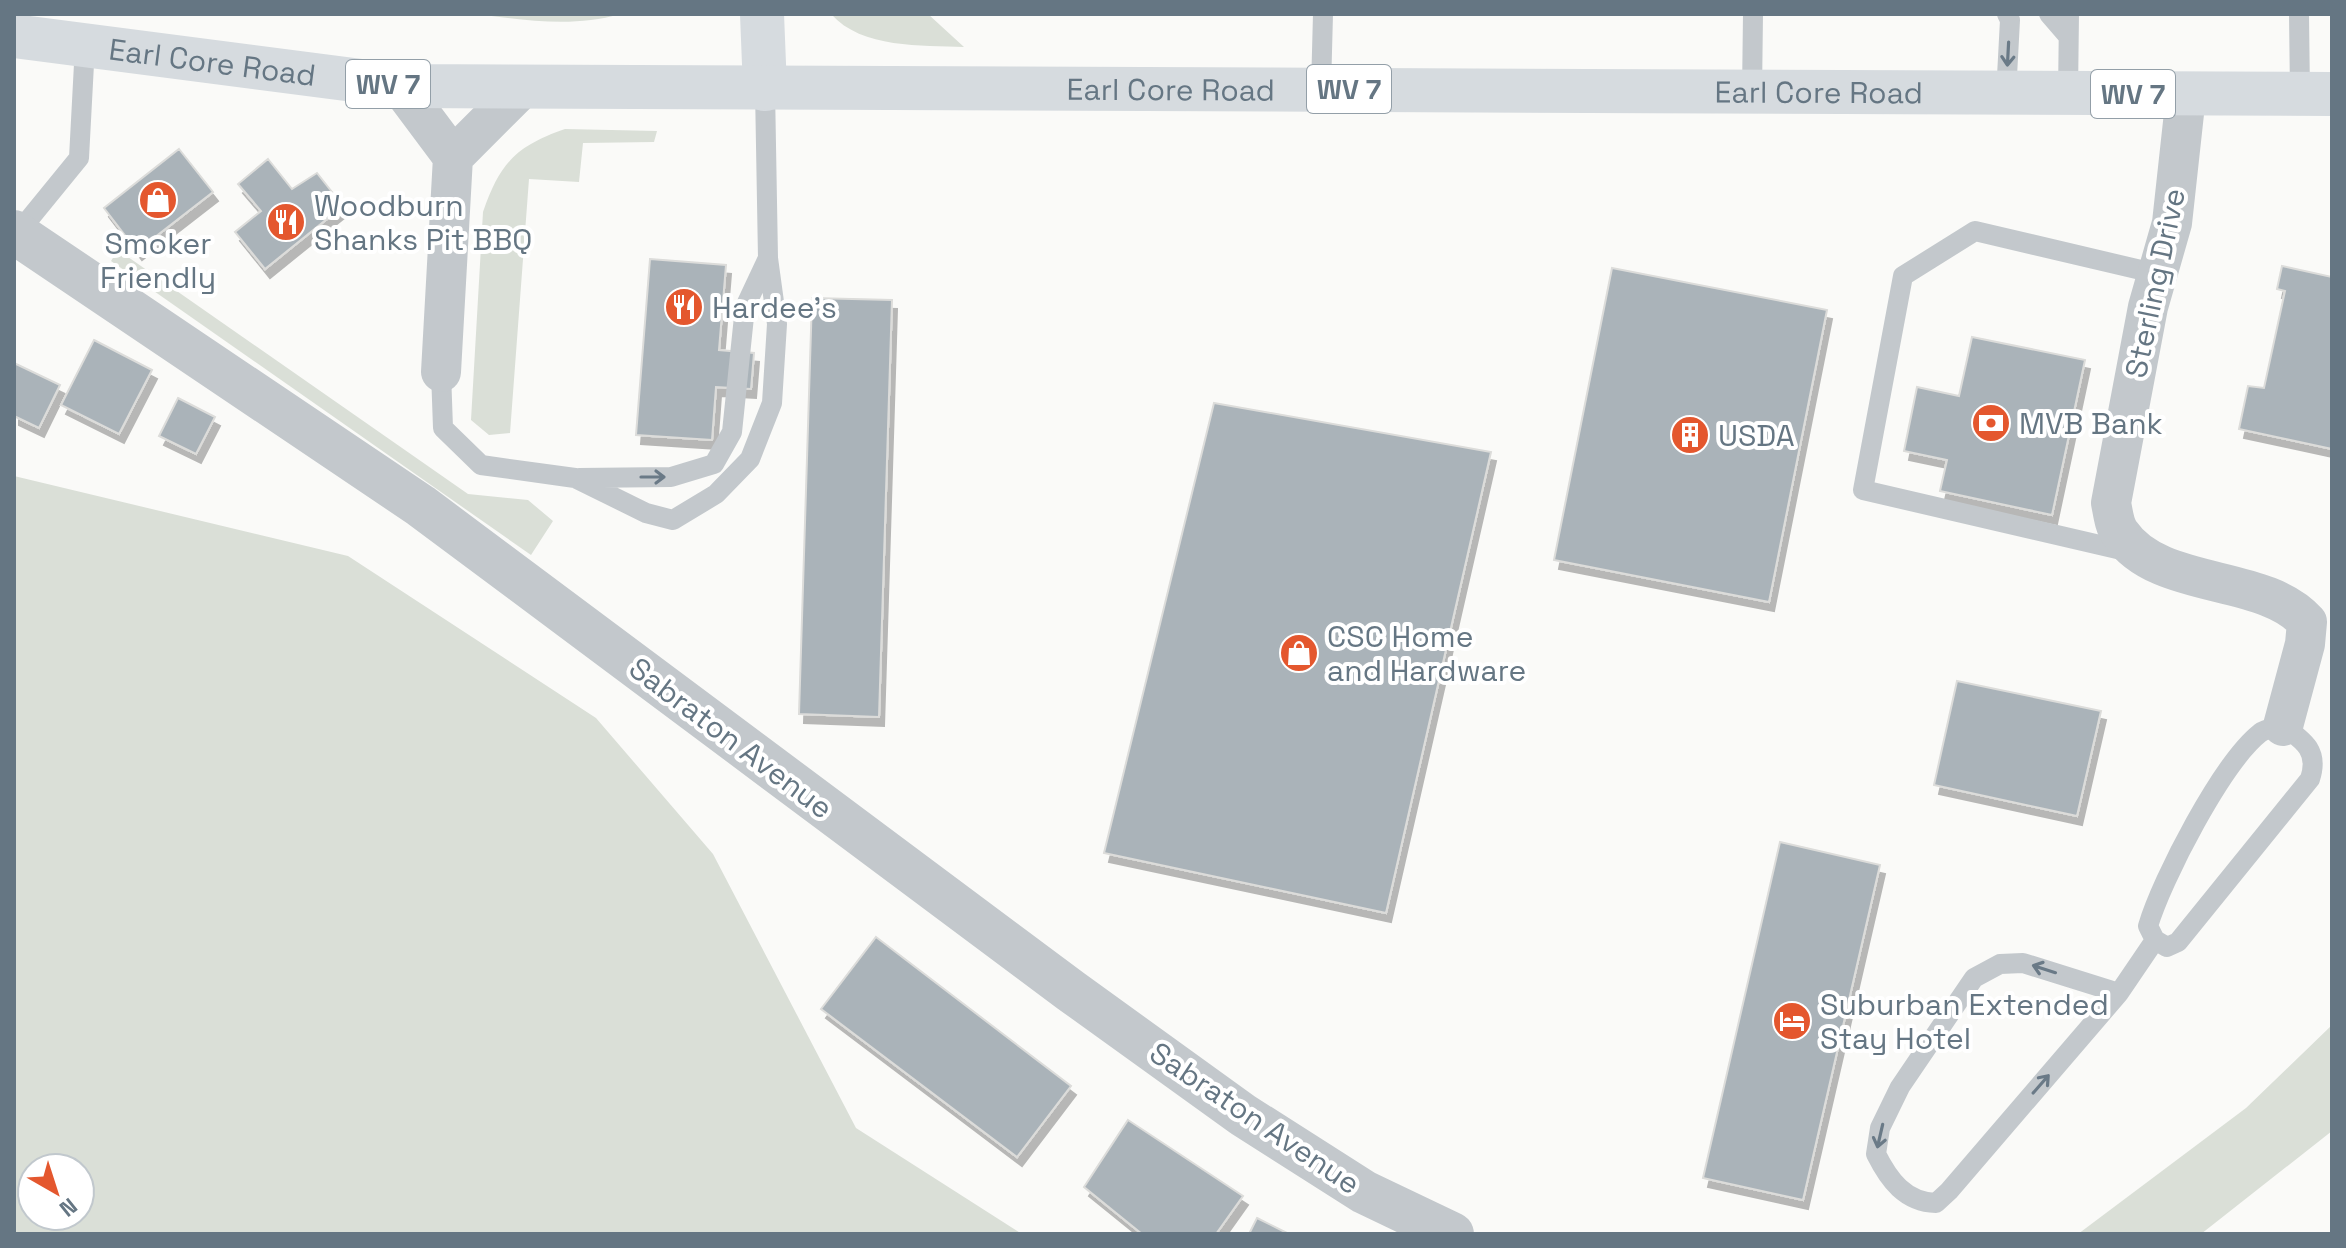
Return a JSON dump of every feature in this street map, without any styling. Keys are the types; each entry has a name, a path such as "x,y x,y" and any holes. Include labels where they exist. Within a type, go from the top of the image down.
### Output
{"main road":[{"path":"762,14 765,89"},
{"name":"Earl Core Road","path":"14,36 400,86 2316,94"}],"street":[{"path":"400,86 453,157 441,372"},
{"path":"453,157 522,88"},
{"name":"Sterling Drive","path":"2137,553 2117,530 2111,503 2158,274 2172,223 2186,95"},
{"name":"Sabraton Avenue","path":"15,233 421,506 1059,982 1243,1115 1364,1192 1452,1234"},
{"path":"2137,553 2194,576 2293,606 2307,622 2305,644 2283,726"}],"lane":[{"path":"1321,89 1323,14"},
{"path":"1752,93 1753,14"},
{"path":"2006,95 2010,20 2007,14"},
{"path":"2049,14 2068,36"},
{"path":"2068,94 2069,14"},
{"path":"2299,14 2316,94"},
{"path":"15,233 79,158 85,45"},
{"path":"575,478 646,513 673,520 716,494 750,459 772,403 777,324 768,258 765,89"},
{"path":"2137,553 1863,490 1903,276 1975,231 2158,274"},
{"path":"441,372 443,428 481,465 575,478 671,477 714,464 732,432 745,307 768,258"},
{"path":"2283,726 2310,748 2315,762 2310,779 2178,942 2167,947 2155,940 2148,926 2157,896 2240,752 2263,730 2283,726"},
{"path":"2119,993 2023,963 2000,964 1974,978 1900,1087 1880,1128 1876,1154 1900,1190 1921,1202 1936,1203 1949,1191 2119,993 2155,940"}],"shaded area":[{"path":"477,14 620,14 566,22"},
{"path":"831,14 928,14 964,47 912,45 876,39 859,34"},
{"path":"565,129 657,131 654,142 583,143 579,182 529,179 510,433 489,435 471,420 483,212 496,181 512,158 534,142"},
{"path":"118,250 468,494 528,500 553,521 531,555 111,261"},
{"path":"14,476 348,556 596,718 713,854 856,1128 1022,1234 14,1234"},
{"path":"2332,1025 2332,1131 2201,1234 2078,1234 2246,1108"}],"building":[{"name":"Smoker Friendly","path":"179,149 213,192 137,251 104,208"},
{"name":"Woodburn Shanks Pit BBQ","path":"268,159 292,189 317,173 343,206 265,269 235,232 261,211 238,184"},
{"name":"Hardee's","path":"650,259 726,265 719,350 754,353 751,389 716,387 712,440 636,435"},
{"path":"2282,266 2332,277 2332,449 2239,429 2248,386 2264,388 2285,291 2277,289"},
{"name":"USDA","path":"1612,268 1827,310 1769,602 1554,560"},
{"path":"812,298 892,300 879,717 799,714"},
{"name":"MVB Bank","path":"1972,337 2085,360 2052,515 1940,491 1947,460 1904,451 1917,387 1959,396"},
{"path":"94,340 152,370 119,434 61,405"},
{"path":"14,363 60,385 39,428 14,416"},
{"path":"178,398 215,417 196,454 159,436"},
{"name":"CSC Home and Hardware","path":"1214,403 1491,452 1386,913 1104,853"},
{"path":"1957,681 2101,711 2077,816 1934,785"},
{"name":"Suburban Extended Stay Hotel","path":"1780,842 1880,865 1803,1200 1703,1178"},
{"path":"876,937 1071,1086 1017,1157 821,1009"},
{"path":"1128,1120 1243,1196 1216,1234 1142,1234 1084,1187"},
{"path":"1257,1218 1289,1234 1249,1234"}],"place":[{"name":"Smoker Friendly","path":"158,200"},
{"name":"Woodburn Shanks Pit BBQ","path":"286,222"},
{"name":"Hardee's","path":"684,307"},
{"name":"MVB Bank","path":"1991,423"},
{"name":"USDA","path":"1690,435"},
{"name":"CSC Home and Hardware","path":"1299,653"},
{"name":"Suburban Extended Stay Hotel","path":"1792,1021"}]}
